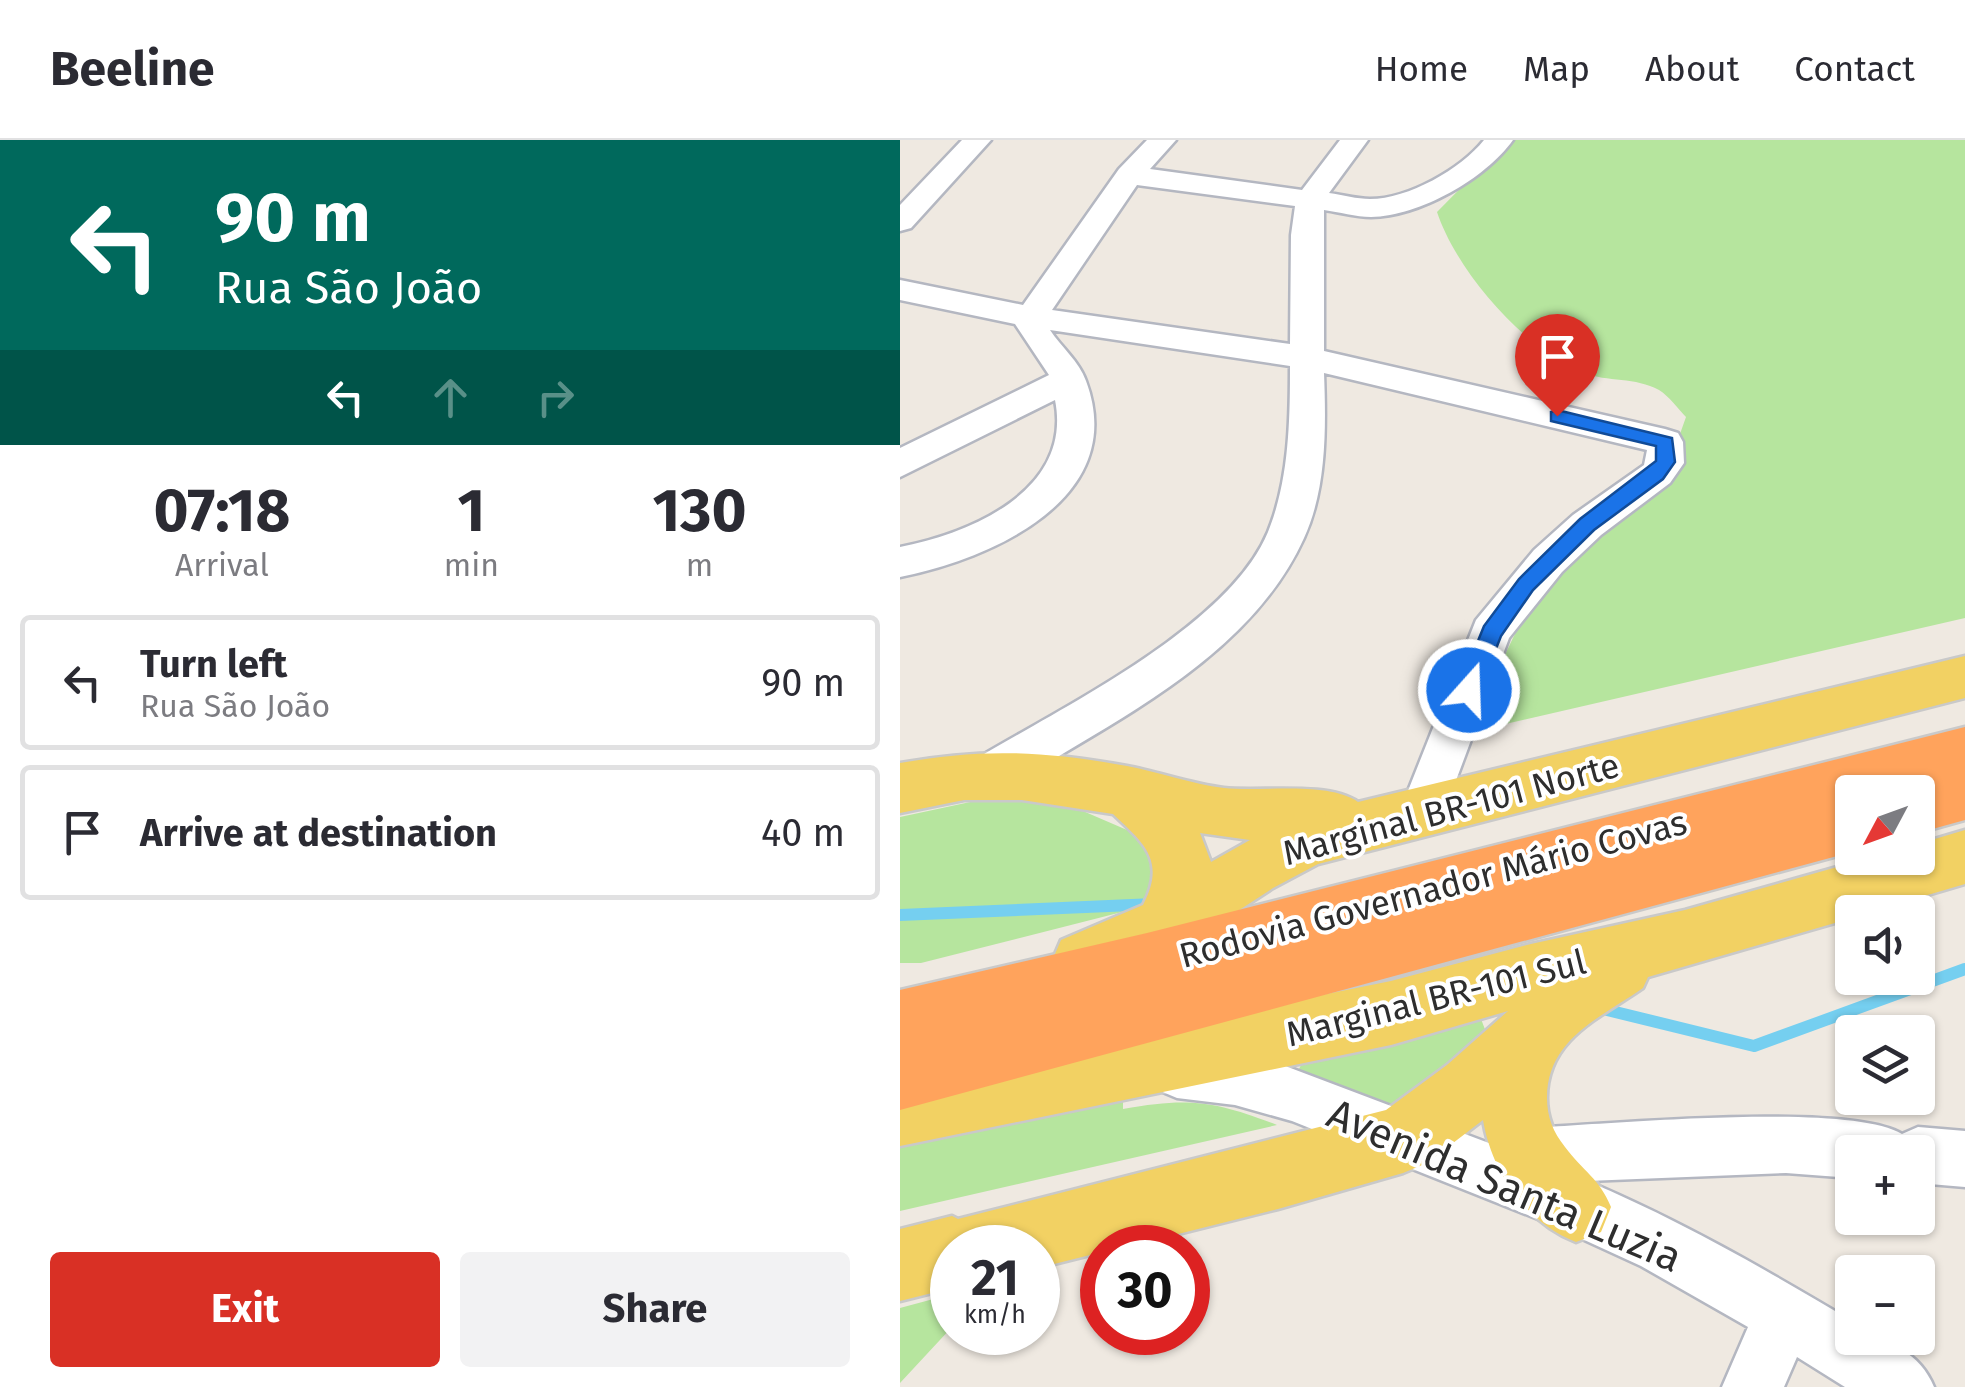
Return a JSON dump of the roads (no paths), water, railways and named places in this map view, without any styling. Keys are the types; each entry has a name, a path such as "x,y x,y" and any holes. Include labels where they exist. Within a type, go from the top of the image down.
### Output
{"highway":[{"name":"Rodovia Governador Mário Covas","path":"900,1022 1147,964 1965,750"},
{"path":"1935,804 1965,796"},
{"name":"Rodovia Governador Mário Covas","path":"900,1076 1835,830"}],"main road":[{"name":"Marginal BR-101 Norte","path":"900,1006 1107,956 1279,852 1401,816 1965,677"},
{"path":"900,788 990,774 1128,791 1222,813 1401,816"},
{"path":"1128,791 1163,823 1183,860 1182,891 1165,923"},
{"name":"Marginal BR-101 Sul","path":"900,1113 1391,1013 1531,974 1685,938 1965,857"},
{"path":"1060,1227 1278,1175 1403,1139 1607,973 1685,938"},
{"path":"1534,1031 1515,1069 1512,1090 1518,1135 1548,1184 1576,1207"},
{"path":"900,1265 930,1258"}],"street":[{"path":"902,220 977,140"},
{"path":"900,562 989,536 1054,486 1070,456 1076,406 1068,379 1052,352 1031,330 1031,318 1129,175 1162,140"},
{"path":"990,774 1163,666 1227,612 1269,566 1282,544 1298,487 1309,407 1304,357 1306,226 1312,201 1354,140"},
{"path":"1129,175 1372,208 1397,203 1471,166 1499,140"},
{"path":"900,290 1031,318 1304,357 1665,442 1666,462 1657,474 1587,524 1526,584 1492,632 1401,816"},
{"path":"900,464 1068,379"},
{"name":"Avenida Santa Luzia","path":"1081,1079 1157,1070 1216,1074 1297,1097 1502,1175 1626,1228 1784,1314 1902,1387"},
{"path":"1528,1156 1786,1145 1835,1149"},
{"path":"1935,1156 1965,1159"},
{"path":"1752,1387 1784,1314"}],"waterway":[{"path":"900,915 1155,904"},
{"path":"1599,1008 1754,1046 1965,969"}]}
